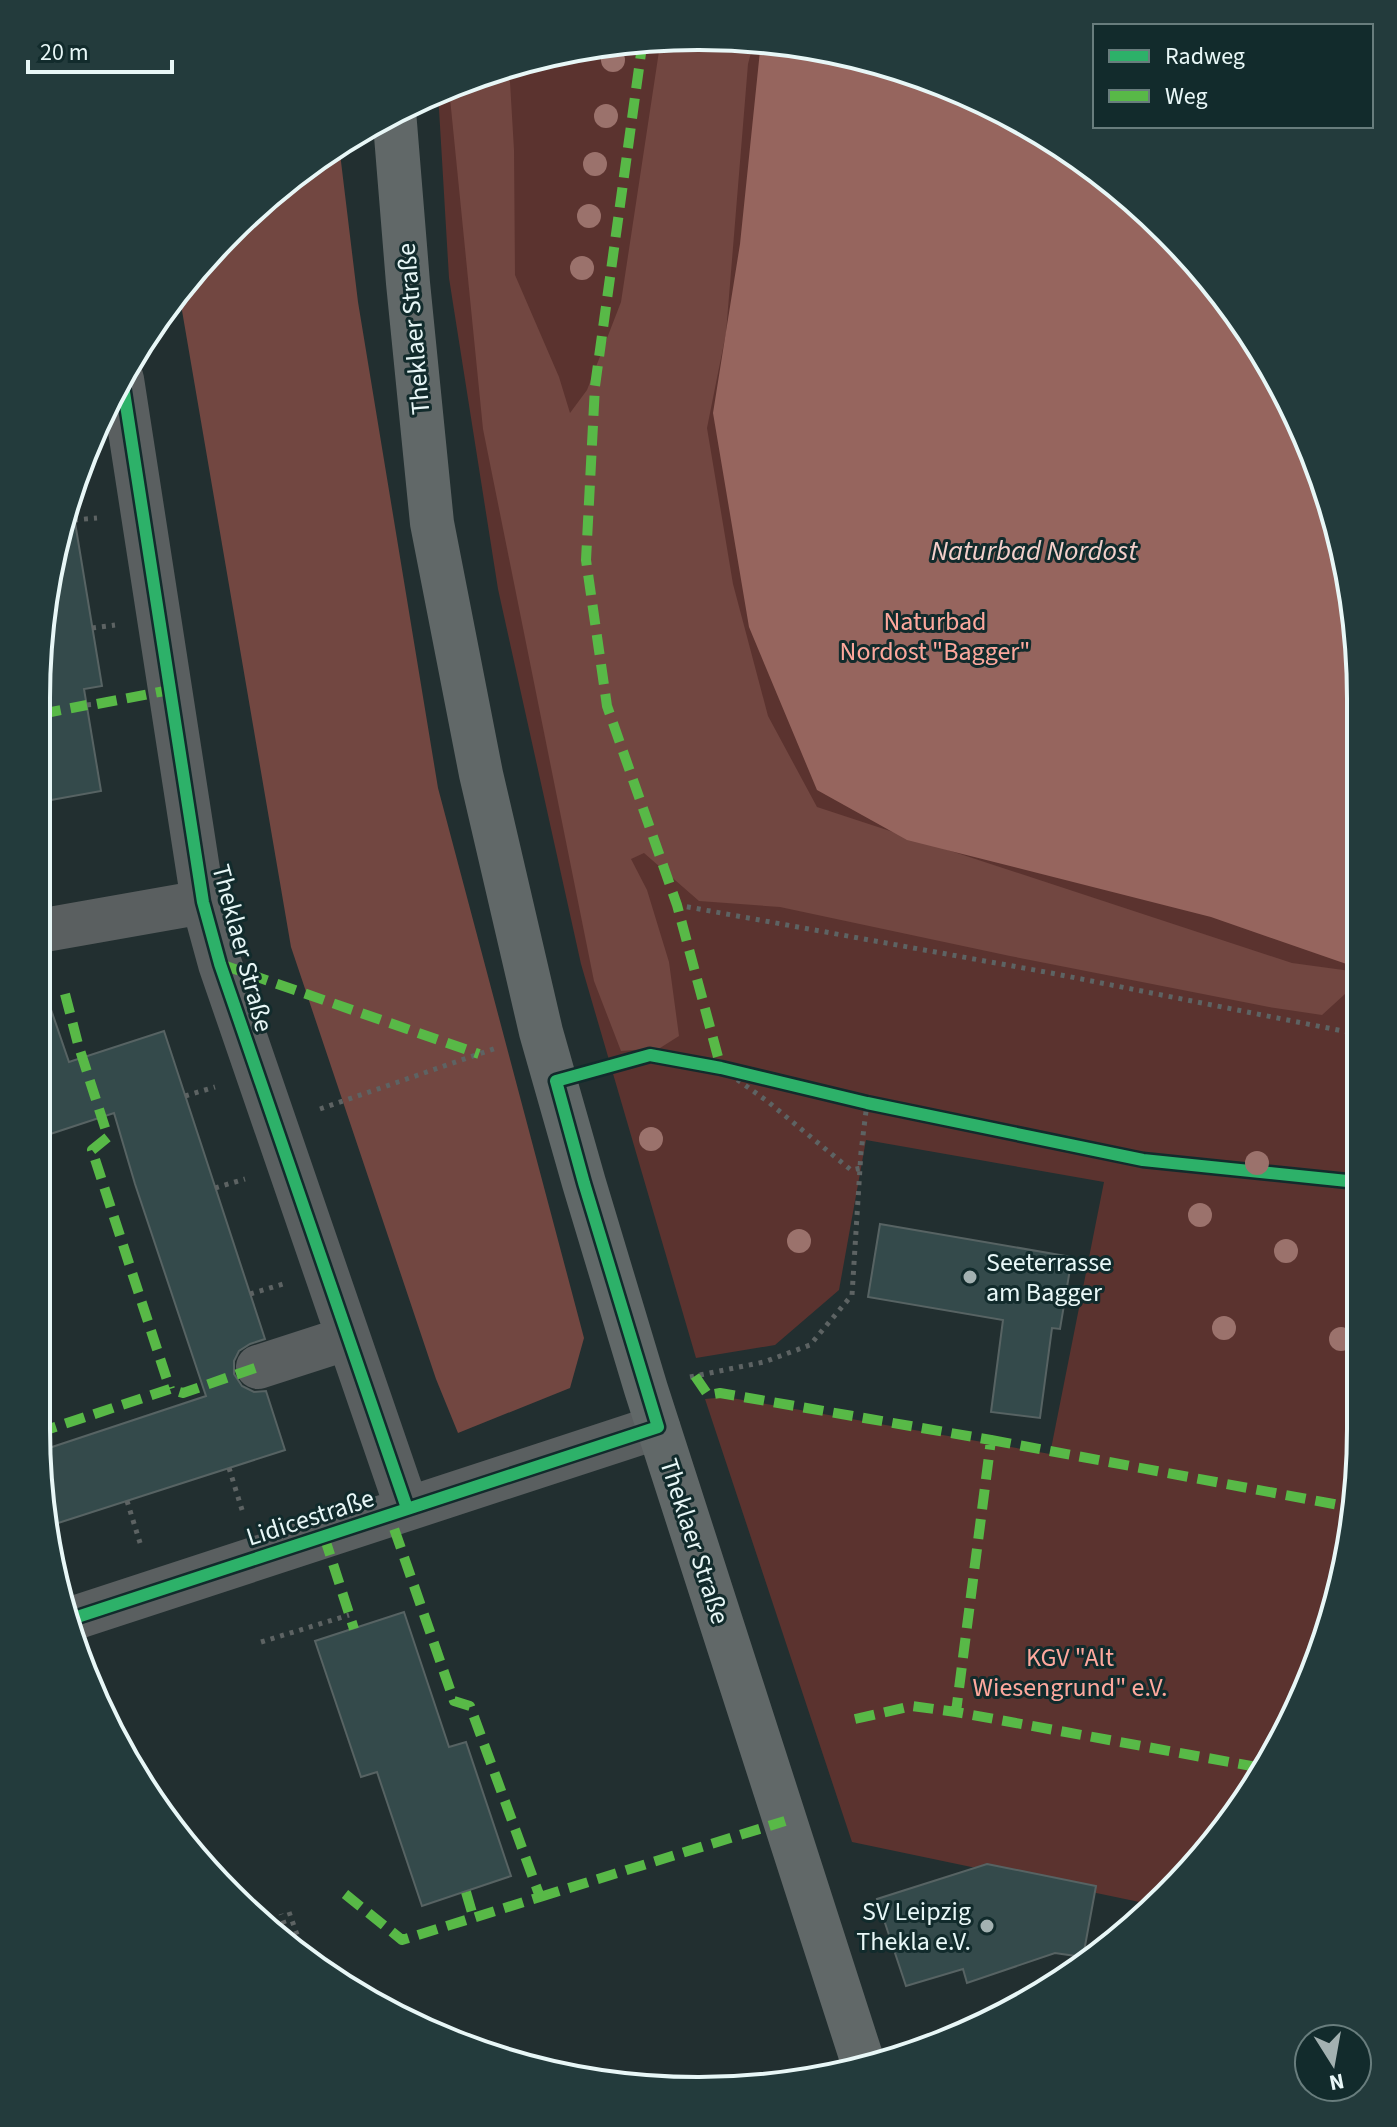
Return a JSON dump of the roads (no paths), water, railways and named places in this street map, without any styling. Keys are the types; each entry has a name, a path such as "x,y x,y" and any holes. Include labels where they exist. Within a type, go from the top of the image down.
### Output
{"main road":[{"name":"Theklaer Straße","path":"395,126 432,523 481,774 541,1032 652,1408 861,2056"}],"street":[{"name":"Theklaer Straße","path":"125,397 203,902 220,964 274,1125 407,1508"},
{"path":"50,929 203,902"},
{"path":"258,1367 348,1338"},
{"name":"Lidicestraße","path":"78,1617 407,1508 652,1408"}],"water":[{"name":"Naturbad Nordost","path":"760,53 825,62 866,72 947,99 985,117 1059,159 1093,184 1157,240 1186,271 1238,338 1280,412 1313,490 1335,572 1346,656 1347,964 1211,917 907,840 817,790 749,627 713,413 740,244"}],"place":[{"name":"Seeterrasse am Bagger","path":"970,1277"},
{"name":"SV Leipzig Thekla e.V.","path":"987,1926"}],"park label":[{"name":"Naturbad Nordost \"Bagger\"","path":"935,636"},
{"name":"KGV \"Alt Wiesengrund\" e.V.","path":"1070,1672"}]}
